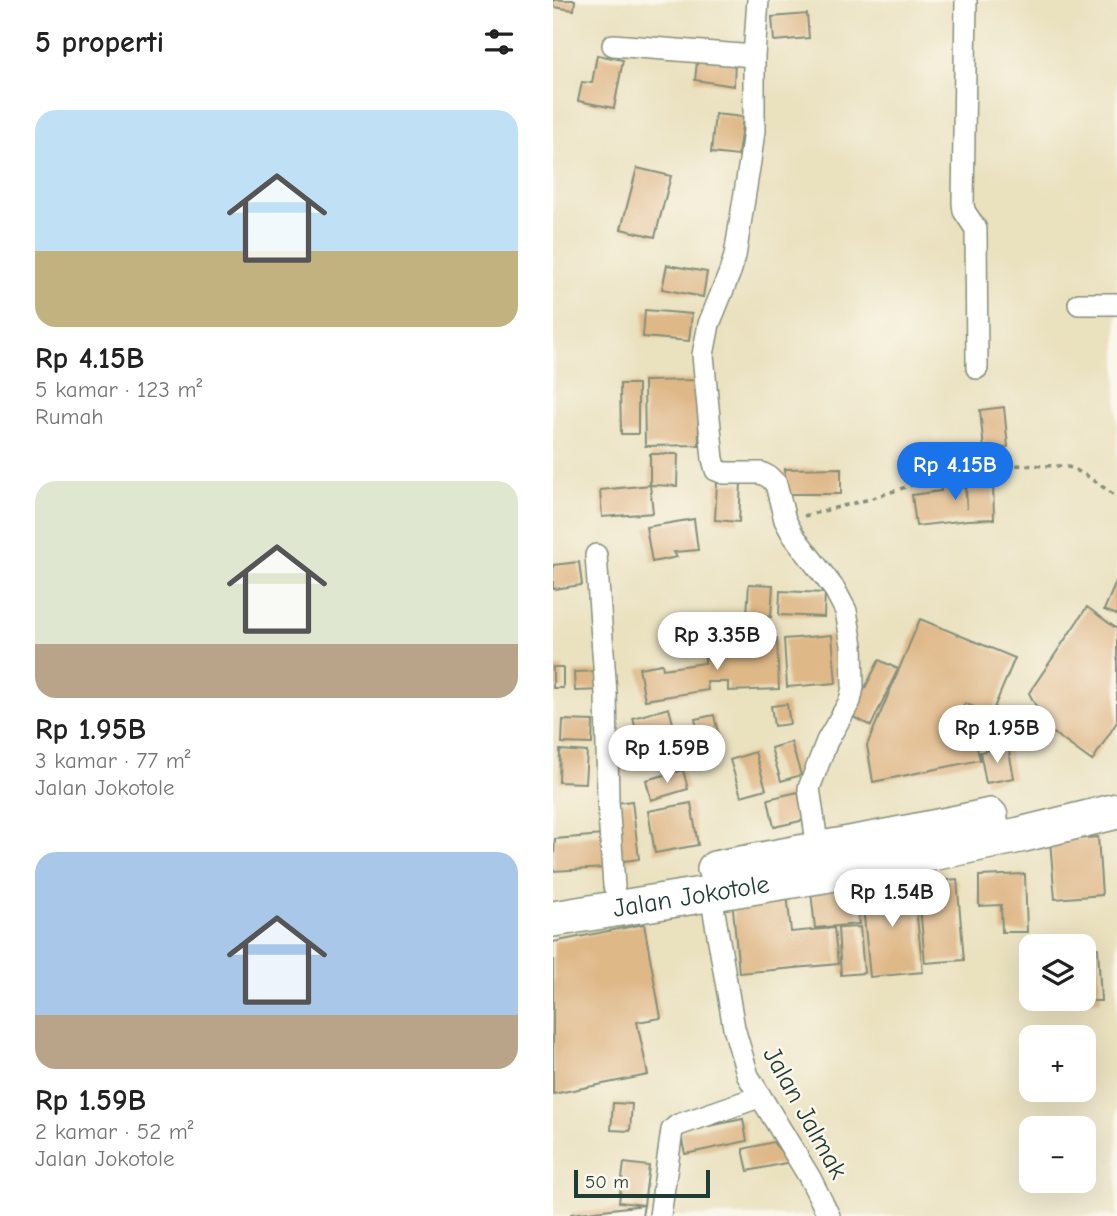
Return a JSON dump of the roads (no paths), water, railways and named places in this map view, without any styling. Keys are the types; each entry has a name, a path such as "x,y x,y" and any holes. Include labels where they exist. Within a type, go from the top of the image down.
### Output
{"highway":[{"name":"Jalan Jokotole","path":"553,919 708,882 818,849 904,834 1117,788"},
{"name":"Jalan Jokotole","path":"553,897 614,886 824,875 1020,835 1117,811"}],"street":[{"path":"758,0 754,56 754,131 735,256 709,324 703,355 716,470 724,473 761,473 776,484 785,520 793,535 821,569 846,611 852,645 853,687 850,701 827,741 809,788 818,849"},
{"path":"966,0 963,203 964,211 976,229 977,369"},
{"path":"613,45 754,56"},
{"path":"1079,304 1117,304"},
{"path":"596,555 606,694 608,801 614,886"},
{"name":"Jalan Jalmak","path":"708,882 734,1028 748,1076 810,1178 829,1216"},
{"path":"660,1216 672,1130 678,1125 759,1097"}]}
